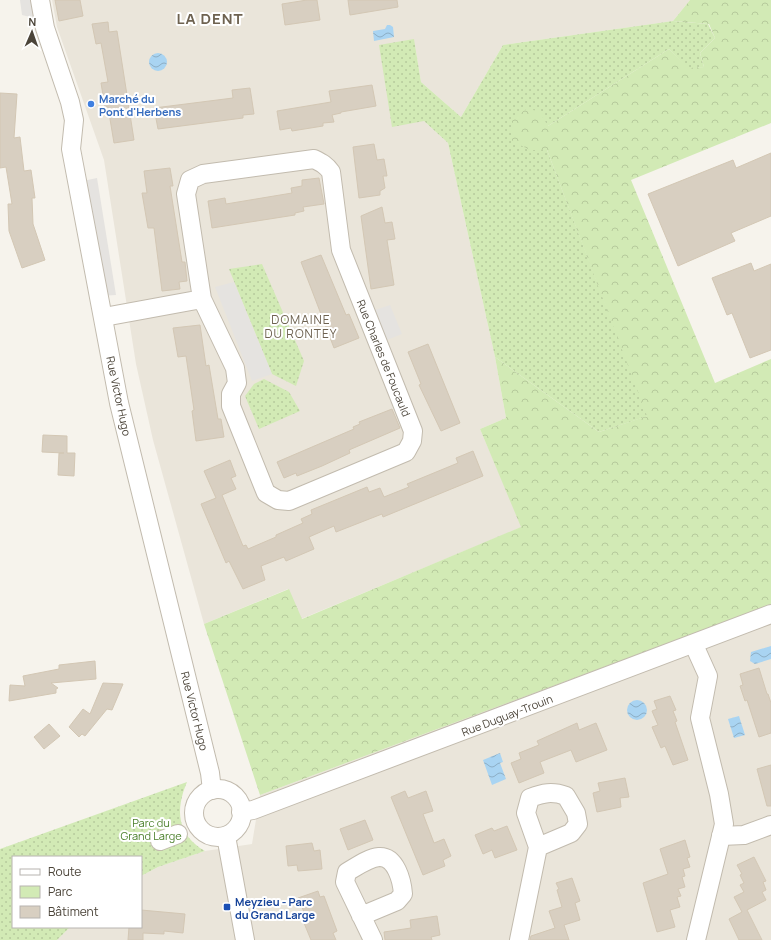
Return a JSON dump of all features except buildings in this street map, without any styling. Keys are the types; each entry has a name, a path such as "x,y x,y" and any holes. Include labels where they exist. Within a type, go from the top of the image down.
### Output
{"street":[{"name":"Rue Victor Hugo","path":"40,0 45,28 70,102 74,120 71,149 104,317 119,403 210,773 212,790"},
{"name":"Rue Charles de Foucauld","path":"314,159 325,164 331,172 341,250 413,431 412,441 406,452 289,501 278,500 266,493 231,406 231,394 237,383 235,368 202,299 186,194 190,180 203,174 314,159"},
{"path":"104,317 202,299"},
{"name":"Rue Duguay-Trouin","path":"241,812 253,810 694,645 771,614"},
{"path":"694,645 708,676 700,718 719,794 724,824 696,940"},
{"path":"220,789 235,797 239,803 241,812 238,826 226,836 218,837 203,833 194,820 194,813 199,798 212,790 220,789"},
{"path":"721,836 744,835 771,825"},
{"path":"160,841 178,834"},
{"path":"226,836 244,940"},
{"path":"519,940 538,847"},
{"path":"361,916 374,940"}],"shaded area":[{"path":"20,0 31,0 34,18 22,15"},
{"path":"52,0 690,0 673,21 503,45 461,117 421,82 414,39 424,121 448,143 495,357 506,418 480,429 522,527 301,619 288,589 204,624 153,440 136,364 104,160 57,27"},
{"path":"97,178 116,295 100,296 78,182"},
{"path":"234,282 272,374 252,381 215,287"},
{"path":"390,305 402,334 387,340 375,310"},
{"path":"771,605 771,940 57,940 69,928 142,928 142,875 158,867 205,851 252,844 260,795"}],"green space":[{"path":"690,0 771,0 771,123 631,180 715,383 771,359 771,605 260,795 204,624 289,589 302,619 521,527 480,429 506,418 495,357 599,432 647,416 547,150 530,150 512,141 512,120 526,109 539,111 548,126 669,49 689,68 704,67 700,53 715,38 709,24 673,21"},
{"path":"673,21 708,24 715,38 700,53 704,67 689,69 669,49 548,126 530,150 547,150 648,416 599,432 495,357 448,143 424,121 392,127 379,45 414,39 421,82 461,117 503,45"},
{"path":"262,264 304,361 296,386 272,374 229,269"},
{"path":"264,379 289,392 300,411 259,429 245,396 254,384"},
{"name":"Parc du Grand Large","path":"187,782 181,802 181,821 184,830 189,837 196,845 205,851 158,867 142,875 142,856 12,856 12,928 69,928 57,940 0,940 0,849"}],"water":[{"path":"387,25 393,27 394,37 374,41 373,31 385,29"},
{"path":"154,53 162,53 167,58 165,69 162,71 154,71 149,66 149,58"},
{"path":"771,646 771,659 755,664 750,661 751,652"},
{"path":"637,700 644,703 647,710 644,717 637,720 630,717 627,710 630,703"},
{"path":"739,716 745,735 734,738 728,719"},
{"path":"500,753 503,762 500,763 506,779 492,785 483,760"}],"place":[{"name":"Marché du Pont d'Herbens","path":"91,104"},
{"name":"Meyzieu - Parc du Grand Large","path":"227,907"}],"district":[{"name":"LA DENT","path":"210,18"},
{"name":"DOMAINE DU RONTEY","path":"301,326"}]}
